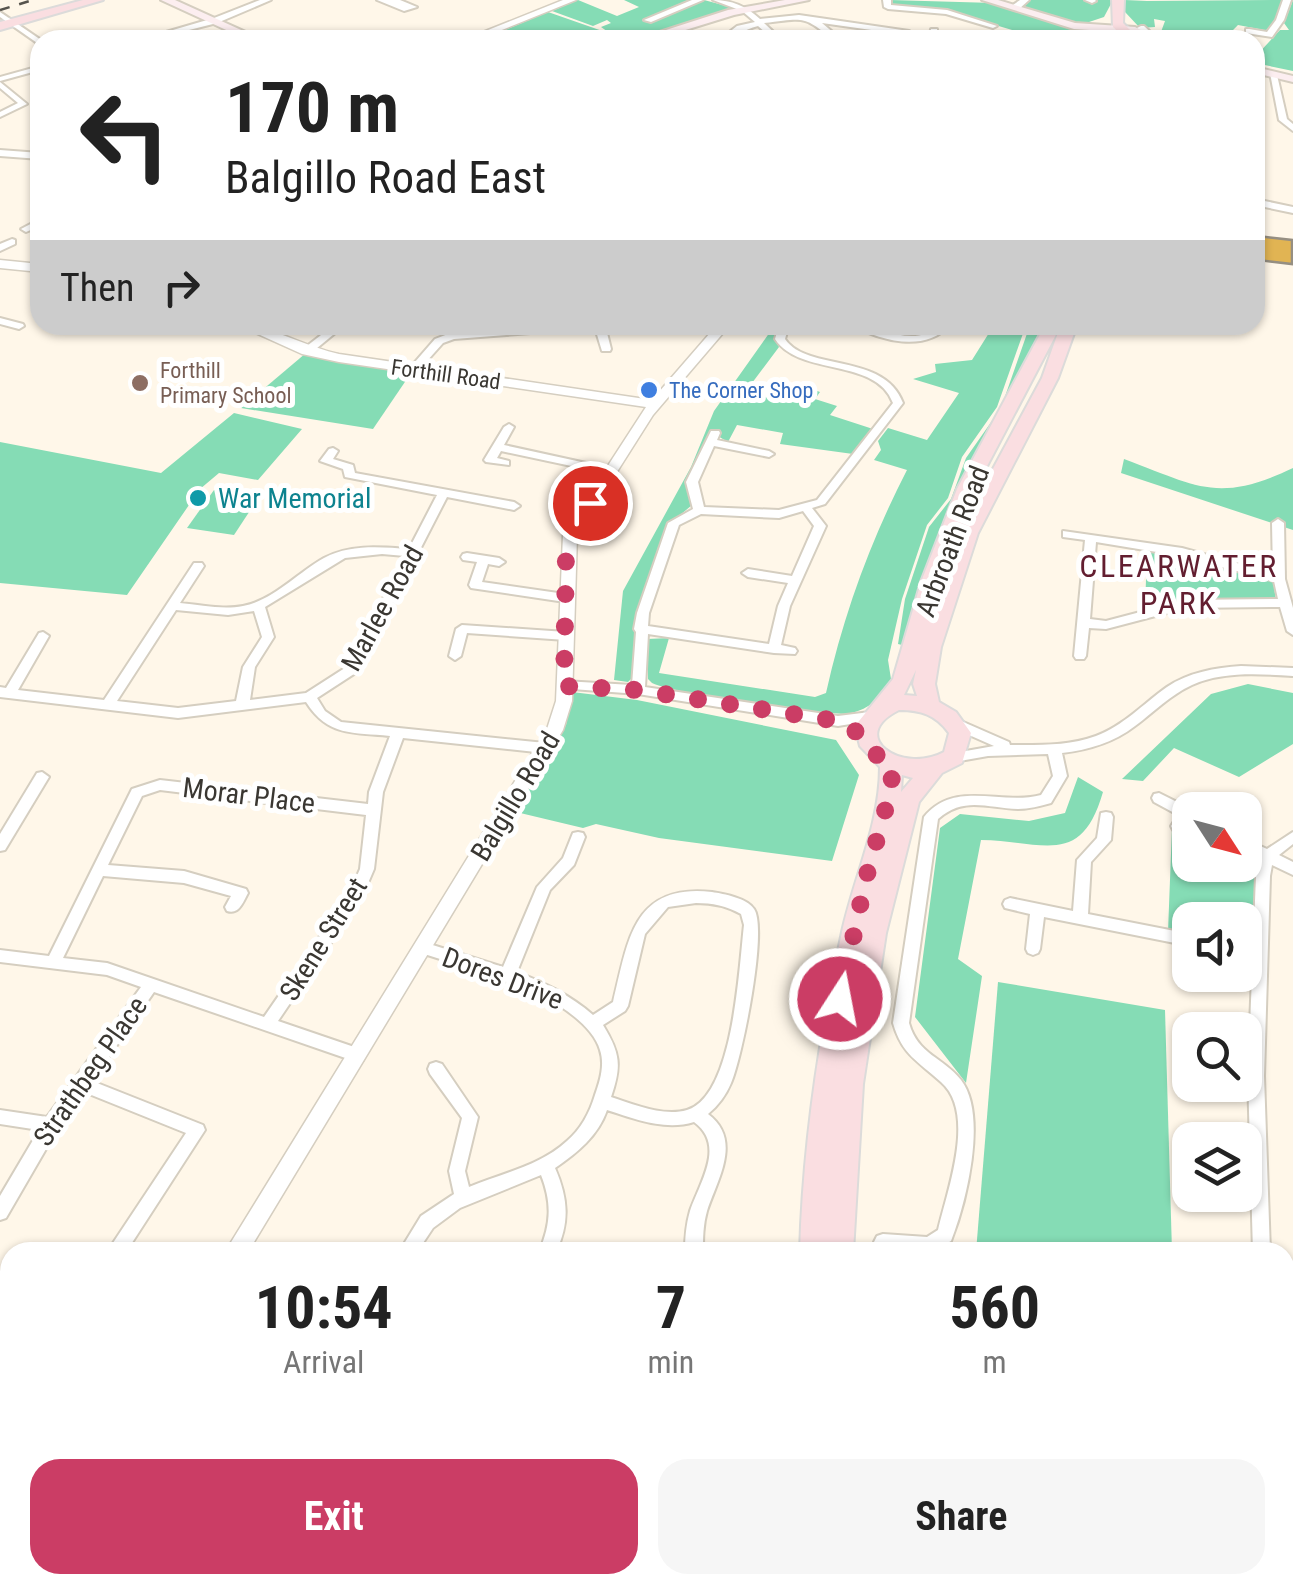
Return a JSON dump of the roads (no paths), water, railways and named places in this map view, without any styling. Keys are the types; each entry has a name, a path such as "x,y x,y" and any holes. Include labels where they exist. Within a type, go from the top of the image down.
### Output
{"main road":[{"path":"4,21 96,0"},
{"path":"166,0 234,30"},
{"path":"675,30 745,9 804,0"},
{"path":"987,0 1020,4 1062,23 1094,28 1131,26"},
{"path":"1094,28 1131,26"},
{"path":"1265,72 1293,77"},
{"name":"Arbroath Road","path":"874,720 904,680 931,582 966,488 1049,335"},
{"name":"Arbroath Road","path":"930,706 924,692 925,676 962,549 992,482 1050,378 1065,335"},
{"path":"840,1242 850,1084 874,933 908,800 944,762 961,741 956,724 930,706 908,702 874,720 878,757 912,770 944,762"},
{"path":"815,1242 822,1136 840,999 866,878 892,786 891,764"}],"street":[{"path":"178,30 267,0"},
{"path":"382,0 404,9 413,7 393,0"},
{"path":"494,30 571,0"},
{"path":"656,19 698,0"},
{"path":"717,0 745,9 767,30"},
{"path":"887,0 888,6 947,12 993,26"},
{"path":"1265,34 1277,26 1287,0"},
{"path":"737,30 790,17 868,30"},
{"path":"4,21 30,37"},
{"path":"817,22 826,30"},
{"path":"1277,26 1288,28"},
{"path":"0,114 22,104 0,81 30,71"},
{"path":"1273,74 1283,120 1293,128"},
{"path":"0,153 30,155"},
{"path":"1265,204 1293,210"},
{"path":"26,229 30,227"},
{"path":"0,248 12,242"},
{"path":"0,264 30,267"},
{"path":"0,321 19,326"},
{"name":"Forthill Road","path":"268,335 307,351 413,370 654,404"},
{"path":"307,351 327,335"},
{"path":"413,370 439,341 458,335"},
{"path":"602,335 606,349"},
{"name":"Balgillo Road","path":"242,1242 546,748 560,716 564,686 570,535 654,404 715,335"},
{"path":"638,690 640,629 670,530 680,518 699,510 779,514 807,509 830,494 894,410 898,395 876,377 793,353 780,339 781,335"},
{"path":"894,335 917,341 936,335"},
{"path":"505,463 490,460 509,427"},
{"path":"699,510 692,482 713,438 769,454"},
{"path":"498,447 609,471"},
{"path":"334,451 326,461 348,467 350,476 514,506"},
{"name":"Marlee Road","path":"5,693 178,713 309,697 338,683 353,669 444,492"},
{"path":"774,649 796,580 820,526 807,509"},
{"path":"1278,522 1279,579 1293,631"},
{"path":"1067,534 1182,552 1279,579"},
{"path":"1080,656 1091,538"},
{"path":"175,606 224,611 258,606 340,553 358,548 413,553"},
{"path":"468,557 491,561 475,585 565,598"},
{"path":"110,704 198,566"},
{"path":"748,573 796,580"},
{"path":"1084,623 1106,625 1152,609 1203,602 1283,603"},
{"path":"242,706 249,667 268,637 258,606"},
{"path":"455,656 462,629 566,636"},
{"path":"640,629 791,651"},
{"path":"5,693 44,636"},
{"path":"944,762 1009,747 1054,749 1117,734 1172,690 1206,675 1235,670 1293,672"},
{"path":"564,686 638,690 838,721 874,720"},
{"path":"309,697 320,714 338,726 546,748"},
{"path":"956,724 1009,747"},
{"name":"Skene Street","path":"268,1024 356,897 367,869 372,810 398,734"},
{"path":"935,1242 946,1235 967,1113 959,1090 918,1058 907,1043 902,1022 931,816 958,800 1029,804 1046,799 1060,776 1054,749"},
{"path":"0,846 42,777"},
{"name":"Morar Place","path":"53,963 137,793 153,786 372,810"},
{"path":"1159,798 1172,808"},
{"path":"1080,918 1084,860 1104,840 1106,818"},
{"path":"507,978 544,888 569,862 578,838"},
{"path":"1260,902 1267,856 1293,838"},
{"path":"1262,853 1293,869"},
{"path":"99,870 212,883 242,893 232,907"},
{"path":"594,1023 620,1006 638,932 655,909 672,900 710,898 737,903 748,911 751,925 732,1060 720,1090 696,1114 658,1117 604,1102"},
{"path":"1010,904 1172,936"},
{"path":"1033,949 1038,910"},
{"name":"Dores Drive","path":"415,1242 435,1216 463,1198 546,1167 572,1151 590,1131 604,1102 611,1069 607,1046 594,1023 559,995 422,948"},
{"path":"0,956 107,970 152,982 358,1055"},
{"name":"Strathbeg Place","path":"0,1212 52,1125 152,982"},
{"path":"1253,992 1256,1192 1261,1242"},
{"path":"436,1069 470,1117 457,1171 463,1198"},
{"path":"80,1083 198,1130 123,1242"},
{"path":"695,1242 698,1212 719,1159 713,1132 696,1114"},
{"path":"0,1117 52,1125"},
{"path":"546,1167 559,1196 561,1215 552,1242"}],"railway":[{"path":"0,10 33,0"}],"place":[{"name":"Forthill Primary School","path":"140,383"},
{"name":"The Corner Shop","path":"649,390"},
{"name":"War Memorial","path":"198,498"}],"district":[{"name":"CLEARWATER PARK","path":"1179,584"}]}
